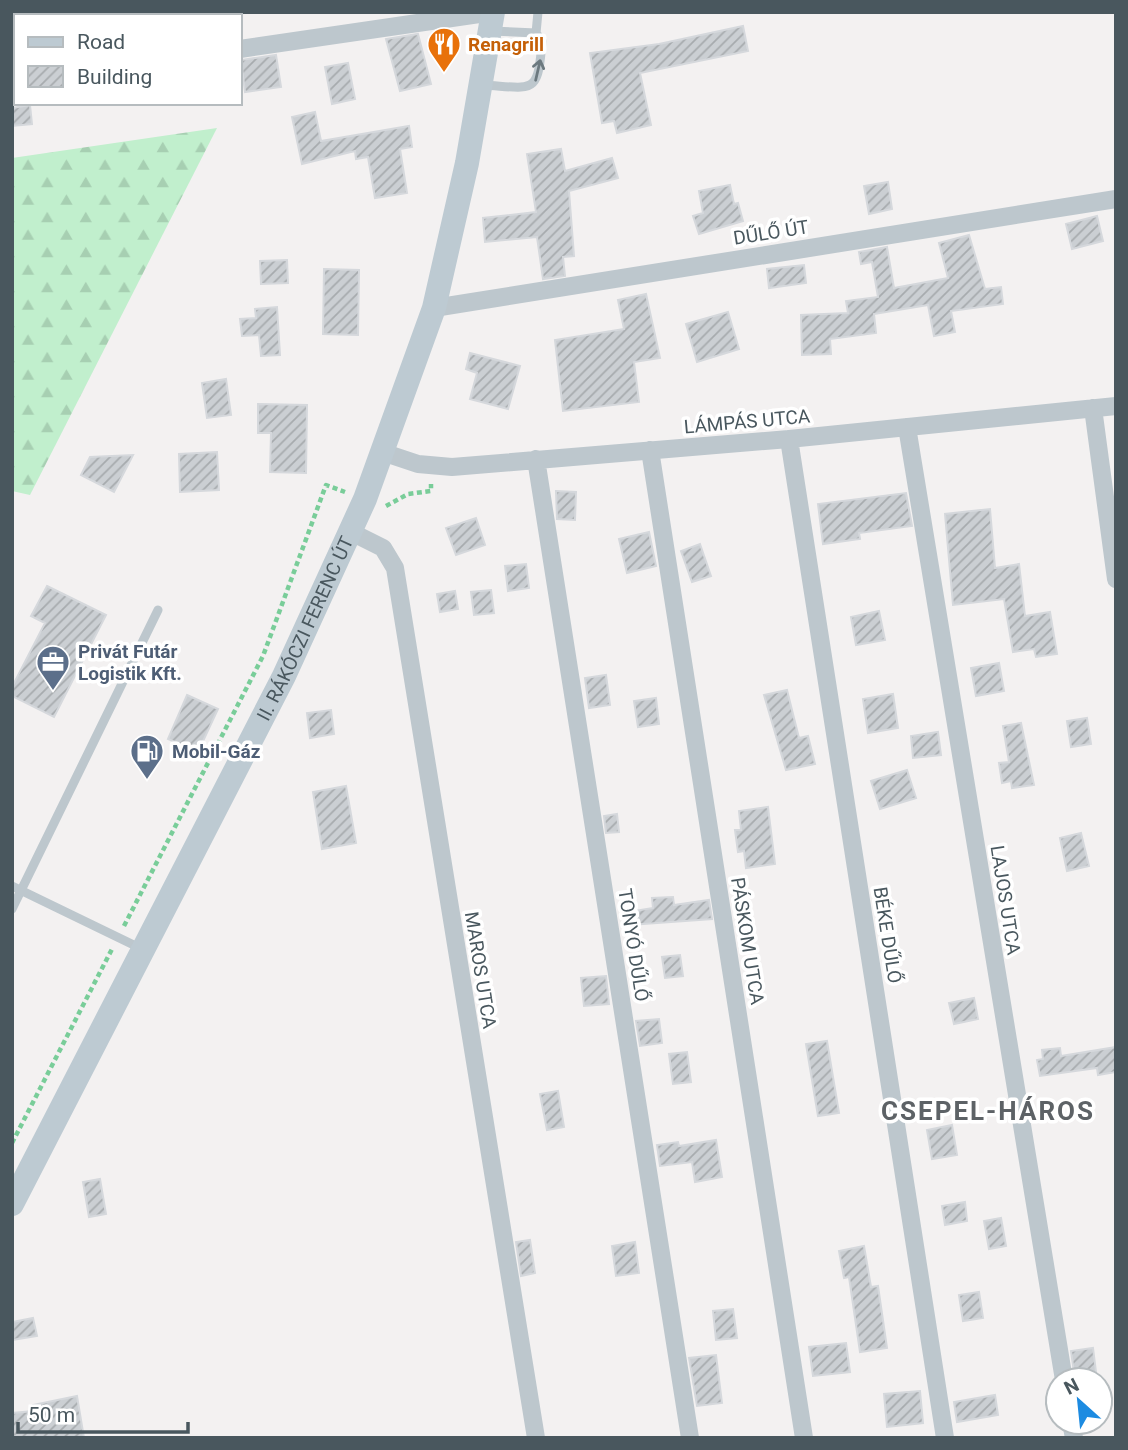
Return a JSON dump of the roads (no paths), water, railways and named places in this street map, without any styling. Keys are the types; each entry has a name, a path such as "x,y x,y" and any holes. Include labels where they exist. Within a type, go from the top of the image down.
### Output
{"main road":[{"name":"II. RÁKÓCZI FERENC ÚT","path":"12,1205 284,676 351,532 383,452 433,308 467,163 492,19"}],"street":[{"path":"242,49 492,19"},
{"name":"DŰLŐ ÚT","path":"433,308 1116,199"},
{"name":"LÁMPÁS UTCA","path":"383,452 433,466 789,439 1116,406"},
{"path":"1093,408 1116,579"},
{"name":"LAJOS UTCA","path":"907,427 1062,1366"},
{"name":"BÉKE DŰLŐ","path":"789,439 945,1438"},
{"name":"PÁSKOM UTCA","path":"650,450 804,1438"},
{"name":"TONYÓ DŰLŐ","path":"536,459 690,1438"},
{"name":"MAROS UTCA","path":"351,532 374,541 392,560 395,568 536,1438"}],"lane":[{"path":"536,33 538,12"},
{"path":"481,85 523,87 534,83 540,76 542,41 536,33 492,19"},
{"path":"12,908 158,610"},
{"path":"12,887 143,950"}],"place":[{"name":"Renagrill","path":"444,74"},
{"name":"Privát Futár Logistik Kft.","path":"53,692"},
{"name":"Mobil-Gáz","path":"147,781"}],"district":[{"name":"CSEPEL-HÁROS","path":"988,1111"}]}
